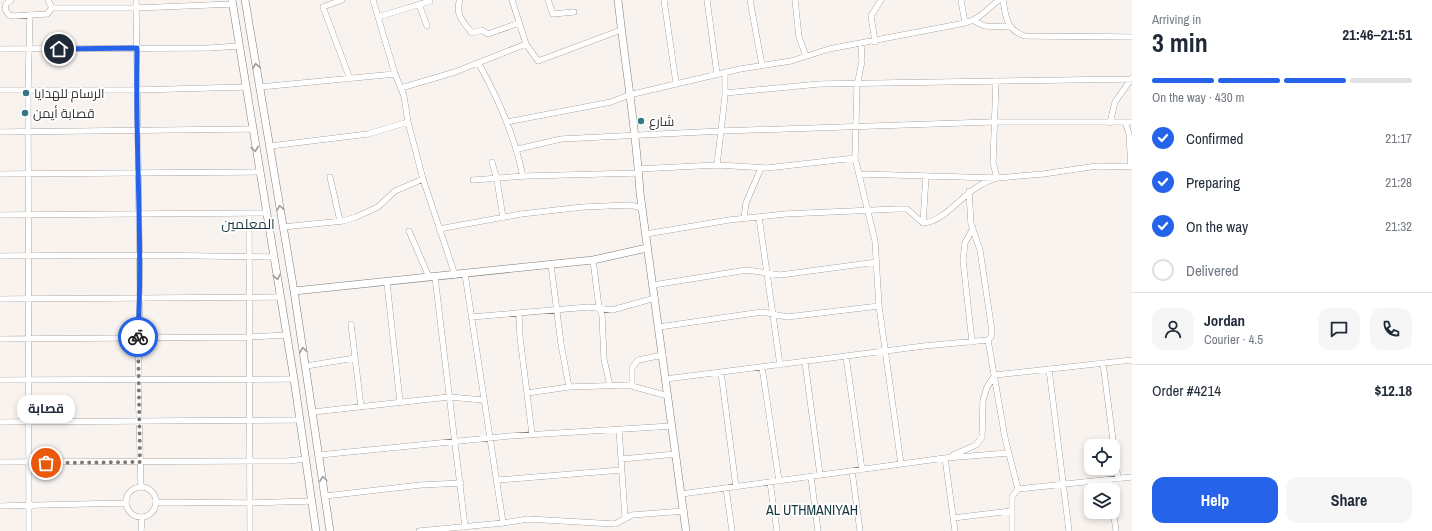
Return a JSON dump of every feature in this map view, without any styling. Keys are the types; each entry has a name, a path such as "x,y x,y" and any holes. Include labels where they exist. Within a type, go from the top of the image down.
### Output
{"street":[{"path":"11,0 2,9 7,14 12,16 47,14 52,8"},
{"path":"48,0 52,8"},
{"path":"136,0 136,90 140,297 138,379 141,487"},
{"path":"245,0 294,291 330,531"},
{"path":"342,0 323,7 350,79"},
{"path":"373,0 395,74 401,88 423,179 454,275"},
{"path":"460,0 458,5 461,20 472,33 482,30 488,34 519,23"},
{"path":"512,0 526,44 538,61 621,30"},
{"path":"548,0 553,14 574,12"},
{"path":"618,0 629,95 636,137 642,208 686,531"},
{"path":"664,0 676,83"},
{"path":"706,0 717,74"},
{"path":"750,0 762,65"},
{"path":"795,0 799,37 806,56"},
{"path":"961,0 965,23"},
{"path":"507,122 611,102 629,95 725,72 791,61 829,50 974,21 999,0"},
{"path":"1003,0 1004,13 1009,27 1018,34 1025,36 1132,37"},
{"path":"378,17 430,1"},
{"path":"875,42 871,16 879,1"},
{"path":"52,8 136,8 232,2 259,172 281,297 316,531"},
{"path":"419,4 427,26"},
{"path":"29,531 30,298 28,215 28,50 30,15"},
{"path":"974,21 985,26 1009,27"},
{"path":"236,26 249,24"},
{"path":"401,88 479,64 526,44"},
{"path":"861,44 862,61 858,83 855,158 860,174 867,211 871,221 877,262 879,306 887,352 901,464"},
{"path":"0,49 209,48 240,46"},
{"path":"479,64 504,112 518,149 523,177"},
{"path":"718,165 725,93 725,72"},
{"path":"260,87 395,74"},
{"path":"725,93 819,84 1132,79"},
{"path":"1110,123 1115,102 1132,79"},
{"path":"996,82 993,163 996,178"},
{"path":"0,90 136,90 246,87"},
{"path":"270,146 368,134 408,122"},
{"path":"518,149 561,140 636,137 721,131 995,122 1132,122"},
{"path":"860,174 996,178 1043,174 1096,166 1131,167 1129,134 1125,122"},
{"path":"0,132 252,129"},
{"path":"473,180 497,180 523,177 718,165 761,168 802,165 855,158"},
{"path":"492,162 497,180 502,218"},
{"path":"744,218 746,203 761,168"},
{"path":"0,174 259,172"},
{"path":"923,223 926,176"},
{"path":"330,177 340,221"},
{"path":"646,234 744,218 867,211 907,210 923,223 933,222 969,191 985,181 996,178"},
{"path":"283,227 340,221 369,212 378,207 395,191 423,179"},
{"path":"969,191 971,224 980,250 992,331 991,337 988,340 1009,453 1018,489"},
{"path":"439,229 502,218 583,207 630,205 642,208"},
{"path":"0,215 266,213"},
{"path":"249,214 248,380 250,531"},
{"path":"759,217 780,365"},
{"path":"972,342 963,260 965,243 973,228"},
{"path":"409,231 432,277 446,361 448,397 461,483 465,527"},
{"path":"294,291 387,283 593,260 648,248"},
{"path":"0,256 29,257 139,255 274,257"},
{"path":"593,260 599,307 602,315 604,360 610,386"},
{"path":"653,285 747,270 780,275 877,262"},
{"path":"551,265 558,310 561,344 570,387"},
{"path":"465,274 490,438 498,480 503,523"},
{"path":"387,283 400,402"},
{"path":"0,299 281,297"},
{"path":"471,317 599,307 612,310 655,298"},
{"path":"659,327 762,312 788,317 879,306"},
{"path":"519,313 532,434"},
{"path":"351,324 361,407"},
{"path":"0,339 248,337 287,335"},
{"path":"666,379 988,340"},
{"path":"632,385 632,368 638,360 663,355"},
{"path":"846,356 862,470"},
{"path":"306,366 355,358"},
{"path":"945,458 976,445 982,437 983,400 987,386 995,375 1132,360"},
{"path":"805,362 820,475"},
{"path":"1103,363 1118,478"},
{"path":"762,367 779,481"},
{"path":"1050,369 1069,531"},
{"path":"721,372 736,487"},
{"path":"0,380 294,379"},
{"path":"527,393 570,387 632,385 668,396"},
{"path":"296,392 309,391"},
{"path":"313,412 448,397 484,400"},
{"path":"0,422 140,420 249,422 300,420"},
{"path":"319,455 454,440 672,426"},
{"path":"619,430 621,470 626,517"},
{"path":"681,494 945,458 1009,453"},
{"path":"621,458 676,454"},
{"path":"945,458 954,531"},
{"path":"0,462 249,462 306,460"},
{"path":"498,480 621,470"},
{"path":"852,471 860,531"},
{"path":"811,477 818,531"},
{"path":"1012,531 1012,497 1018,489 1132,477"},
{"path":"770,482 777,531"},
{"path":"325,496 421,485 461,483"},
{"path":"141,487 150,489 156,497 157,502 153,513 142,518 131,513 126,502 128,493 141,487"},
{"path":"726,488 732,531"},
{"path":"157,502 250,503 312,501"},
{"path":"0,506 126,502"},
{"path":"419,531 503,523 528,519 545,519 593,524 615,524 626,517 684,511"},
{"path":"953,518 1012,511"},
{"path":"141,531 142,518"},
{"path":"1114,519 1116,531"}],"way so far":[{"path":"46,463 140,462 138,337"}],"place":[{"name":"الرسام للهدايا","path":"26,93"},
{"name":"قصابة أيمن","path":"25,113"},
{"name":"شارع","path":"641,121"},
{"name":"قصابة","path":"46,463"}],"district":[{"name":"المعلمين","path":"248,224"},
{"name":"AL UTHMANIYAH","path":"812,510"}],"route":[{"path":"59,49 137,48 136,90 140,297 138,337"}]}
